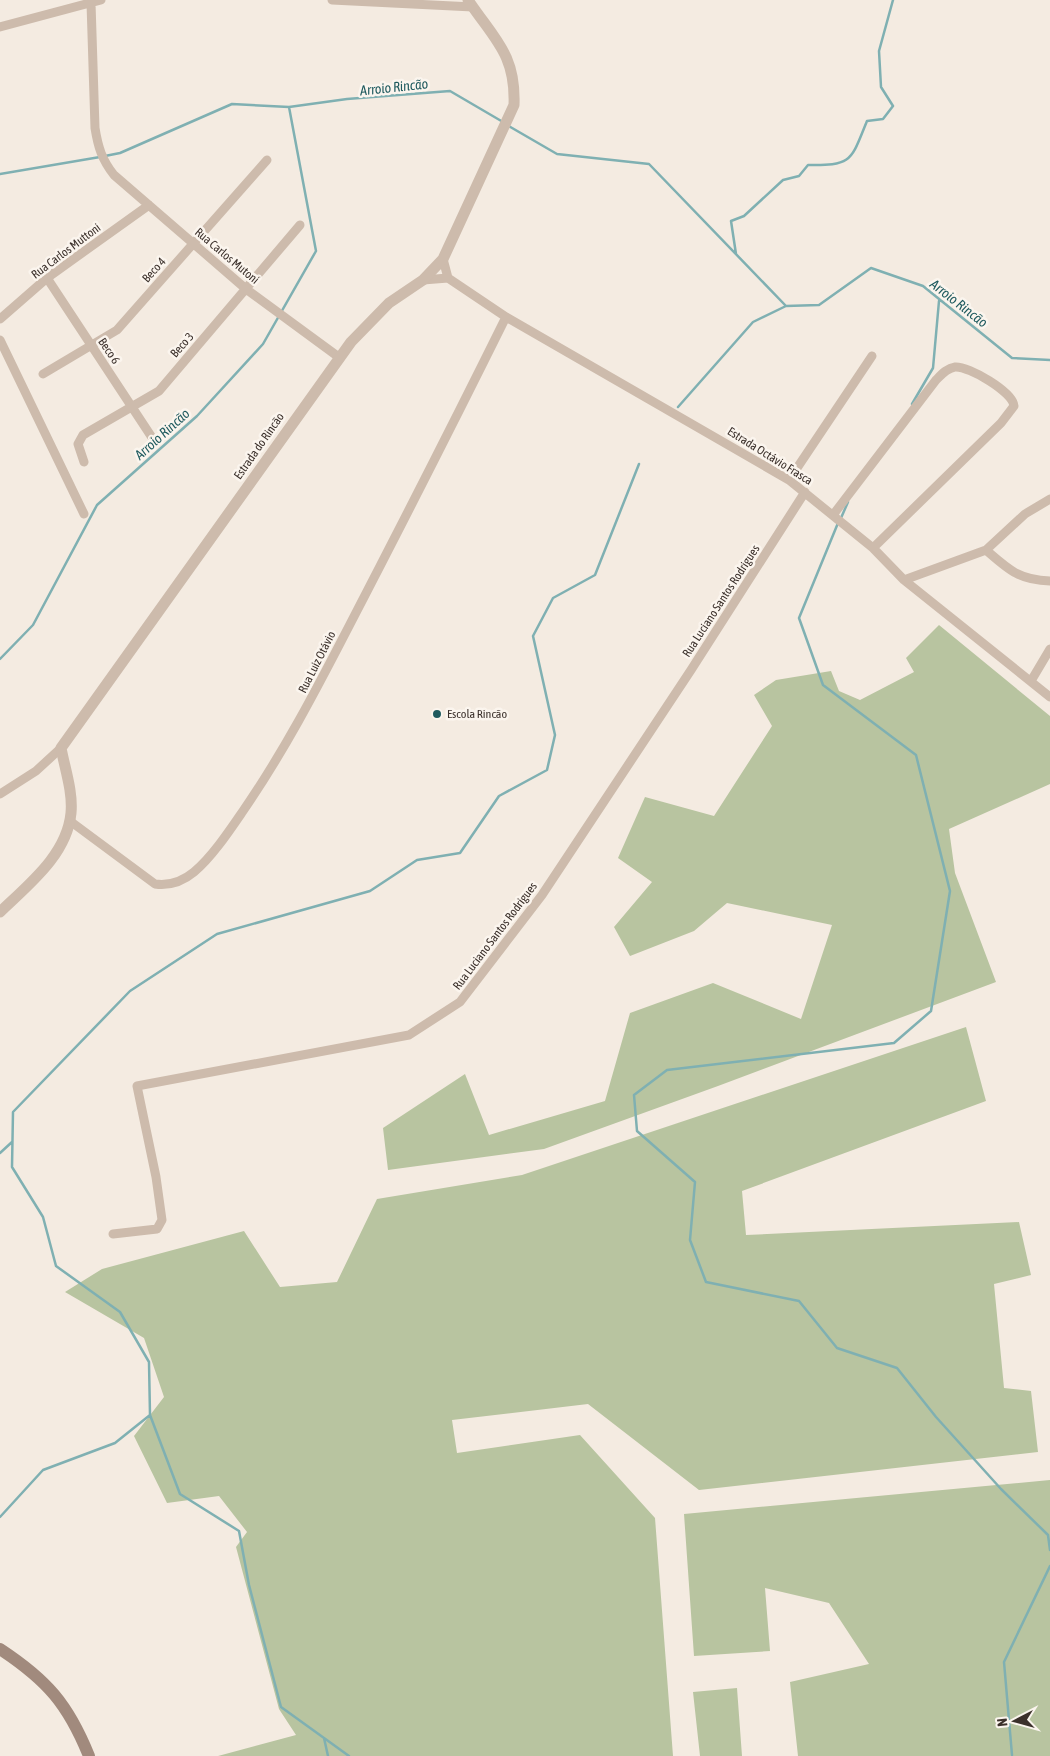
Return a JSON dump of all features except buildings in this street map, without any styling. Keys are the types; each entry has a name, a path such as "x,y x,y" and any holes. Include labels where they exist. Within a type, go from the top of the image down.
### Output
{"main road":[{"path":"0,1649 28,1668 56,1695 77,1726 89,1756"}],"street":[{"path":"0,27 101,0"},
{"path":"332,0 471,3"},
{"name":"Estrada do Rincão","path":"61,748 351,342 389,303 423,280 442,259 514,105 515,84 508,58 471,3"},
{"name":"Rua Carlos Mutoni","path":"91,4 95,128 98,149 105,164 114,175 246,289 340,358"},
{"name":"Beco 4","path":"43,374 118,330 267,160"},
{"name":"Rua Carlos Muttoni","path":"0,319 47,278 149,205"},
{"name":"Beco 3","path":"84,462 78,444 79,439 159,391 300,225"},
{"path":"423,280 448,278 442,259"},
{"name":"Beco 6","path":"47,278 151,436"},
{"name":"Estrada Octávio Frasca","path":"448,278 506,317 789,480 873,548 904,580 1050,697"},
{"name":"Rua Luiz Otávio","path":"70,822 155,884 166,885 175,883 194,872 230,829 269,773 313,698 414,504 506,317"},
{"path":"0,340 84,514"},
{"path":"789,480 872,356"},
{"path":"833,515 936,380 949,369 961,368 973,371 1009,395 1014,406 1002,423 873,548"},
{"name":"Rua Luciano Santos Rodrigues","path":"113,1234 157,1229 162,1220 156,1177 138,1086 409,1035 460,1002 542,895 691,670 805,492"},
{"path":"904,580 986,550 1025,514 1050,499"},
{"path":"986,550 1015,575 1033,580 1050,580"},
{"path":"1030,681 1050,649"},
{"path":"0,912 44,870 60,846 70,822 71,794 61,748"},
{"path":"0,794 36,771 61,748"}],"green space":[{"path":"939,625 1050,716 1050,784 949,829 955,873 996,982 544,1149 388,1170 383,1128 465,1074 489,1135 605,1101 630,1013 713,983 801,1019 832,925 727,903 694,931 630,956 614,927 652,882 618,858 645,797 714,816 772,726 754,695 776,680 831,671 839,691 860,700 914,672 906,658"},
{"path":"966,1027 986,1101 742,1191 746,1235 1019,1222 1031,1275 994,1284 1004,1388 1031,1391 1038,1452 699,1490 588,1404 452,1420 457,1453 580,1435 655,1518 673,1756 218,1756 296,1735 279,1709 236,1547 247,1532 219,1496 167,1503 134,1436 164,1397 144,1338 65,1292 102,1269 244,1231 280,1287 337,1282 377,1199 522,1175"},
{"path":"1050,1480 1050,1756 798,1756 790,1682 869,1664 829,1603 765,1588 770,1651 694,1656 684,1514"},
{"path":"737,1688 742,1756 700,1756 693,1692"}],"waterway":[{"path":"736,254 731,221 744,216 783,180 799,176 808,165 834,164 848,158 853,152 867,121 883,119 893,106 881,87 879,51 893,0"},
{"name":"Arroio Rincão","path":"0,659 33,625 97,505 197,416 263,344 316,251 289,107 347,99 450,91 503,122"},
{"path":"105,156 120,153 232,104 289,107"},
{"name":"Arroio Rincão","path":"507,125 557,154 649,164 786,306 819,305 871,268 923,286 1012,358 1050,360"},
{"path":"0,174 100,157"},
{"path":"912,404 933,368 939,301"},
{"path":"678,407 753,322 786,306"},
{"path":"349,1756 281,1707 249,1585 239,1531 180,1494 150,1415 149,1362 120,1312 56,1266 43,1217 12,1167 13,1112 130,991 217,934 370,891 417,860 460,853 499,796 547,770 555,735 533,636 553,598 595,575 639,464"},
{"path":"841,518 848,502"},
{"path":"838,523 799,618 823,685 916,755 950,891 931,1011 894,1043 667,1070 634,1095 637,1131 695,1182 690,1240 706,1282 799,1301 837,1348 897,1368 936,1417 1001,1489 1048,1535 1050,1550"},
{"path":"0,1153 12,1142"},
{"path":"0,1517 43,1470 115,1443 150,1415"},
{"path":"1012,1755 1004,1662 1050,1566"},
{"path":"324,1738 328,1756"}],"place":[{"name":"Escola Rincão","path":"437,714"}]}
